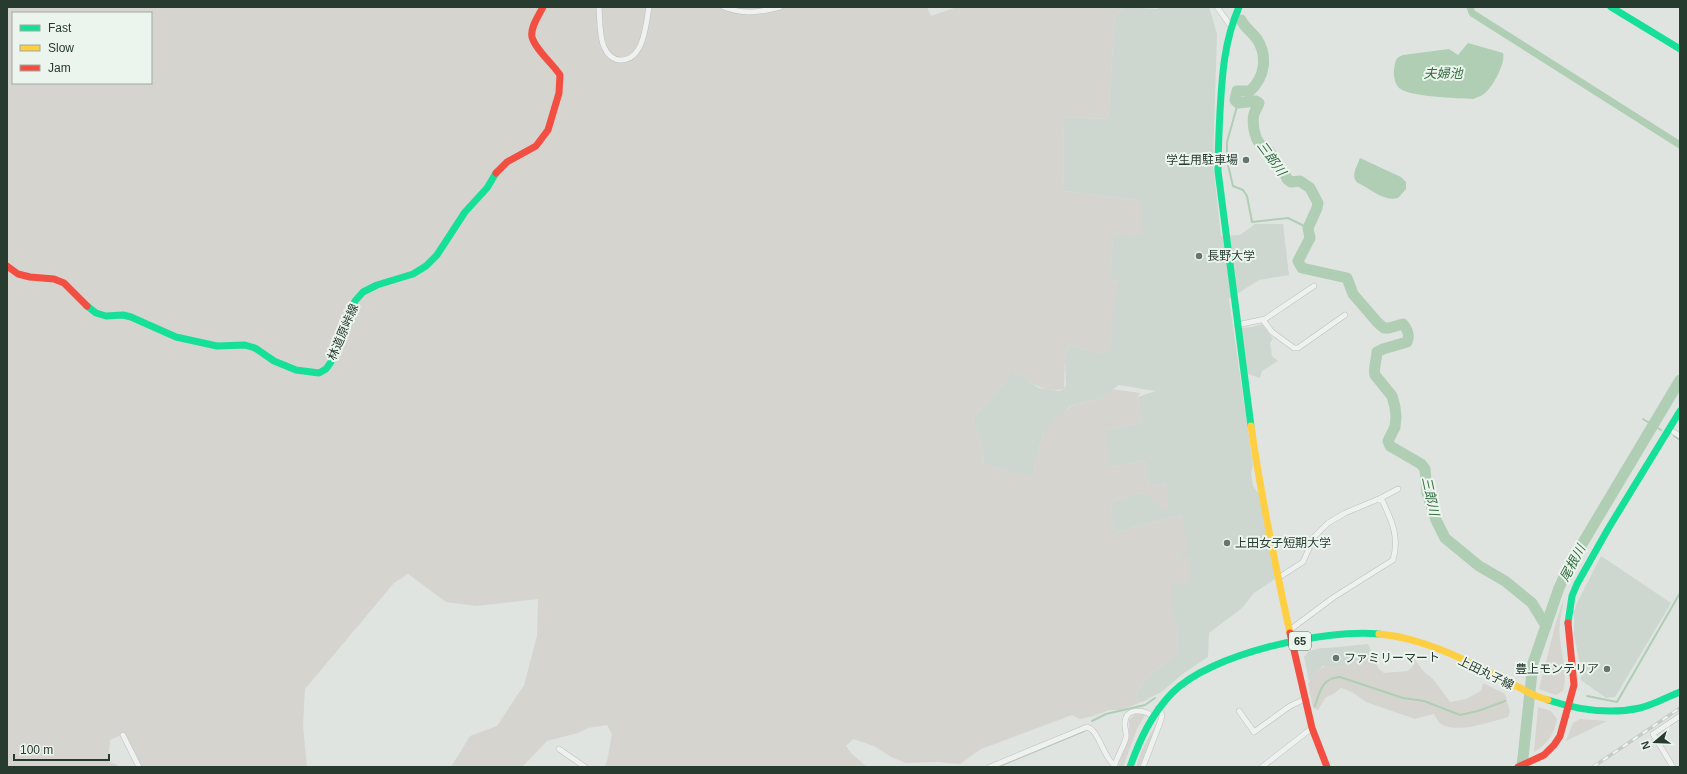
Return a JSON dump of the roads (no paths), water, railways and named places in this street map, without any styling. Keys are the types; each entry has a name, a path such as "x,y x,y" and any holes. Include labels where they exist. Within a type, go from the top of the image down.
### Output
{"street":[{"name":"林道原峠線","path":"7,266 18,274 30,277 54,279 64,283 84,304 96,312 106,316 123,315 131,317 176,337 217,346 245,346 255,348 274,361 296,370 319,373 326,369 331,362 355,301 363,292 413,274 426,266 437,255 465,212 487,188 496,173 507,162 536,146 548,130 559,94 560,75 537,47 532,36 534,25 543,7"},
{"path":"599,7 601,36 604,48 609,55 616,60 625,60 633,56 640,46 644,35 649,7"},
{"path":"724,7 741,12 755,12 780,7"},
{"path":"1217,7 1230,25"},
{"path":"1239,7 1230,25 1222,64 1218,162 1219,180 1257,468 1278,578 1291,629 1305,699 1312,728 1327,767"},
{"path":"1611,7 1680,49"},
{"path":"1237,325 1263,320 1314,286"},
{"path":"1263,320 1272,332 1294,348 1298,348 1345,315"},
{"path":"1518,767 1544,755 1554,745 1560,736 1574,685 1568,625 1572,596 1600,543 1680,411"},
{"path":"1669,429 1680,436"},
{"path":"1278,578 1302,563 1314,537 1328,523 1345,513 1398,489"},
{"path":"1291,629 1334,597 1394,560 1396,550 1395,529 1381,498"},
{"name":"上田丸子線","path":"1130,767 1139,740 1152,716 1158,708 1186,681 1209,667 1250,652 1293,642 1334,635 1353,633 1399,637 1434,648 1538,698 1569,707 1595,712 1628,710 1654,703 1680,692"},
{"path":"1239,711 1254,732 1290,706 1305,699"},
{"path":"1143,767 1162,720 1162,715 1158,708"},
{"path":"990,767 1087,727 1092,729 1108,761 1114,766 1126,736 1125,722 1127,717 1137,710 1146,712 1152,716"},
{"path":"1674,767 1653,734 1680,716"},
{"path":"1262,767 1312,728"},
{"path":"123,735 139,767"},
{"path":"559,749 586,767"}],"water":[{"name":"夫婦池","path":"1468,43 1503,53 1503,62 1498,74 1492,85 1482,95 1473,99 1423,95 1404,91 1397,85 1394,78 1394,73 1397,58 1403,55 1449,49 1458,55"},
{"path":"1360,158 1401,177 1406,182 1406,189 1398,198 1392,199 1377,194 1358,183 1354,175"}],"waterway":[{"path":"1470,7 1472,13 1680,145"},
{"name":"三郎川","path":"1241,20 1257,39 1263,52 1264,59 1262,73 1255,85 1250,91 1237,91 1235,100 1238,103 1256,101 1259,103 1253,117 1255,134 1258,141 1270,152 1278,167 1285,174 1287,179 1291,182 1300,181 1310,188 1318,203 1308,228 1310,238 1298,261 1302,268 1347,278 1353,294 1378,323 1384,328 1403,324 1407,330 1407,342 1377,352 1375,375 1392,396 1395,407 1395,427 1388,441 1390,446 1421,464 1425,469 1427,493 1436,520 1445,538 1479,566 1505,581 1532,603 1546,626"},
{"path":"1227,157 1227,142 1238,103"},
{"path":"1228,165 1233,186 1243,190 1247,196 1252,222 1288,218 1308,228"},
{"name":"尾根川","path":"1522,767 1533,663 1559,588 1569,566 1680,380"},
{"name":"尾根川","path":"1643,419 1661,430"},
{"path":"1674,436 1680,440"},
{"path":"1587,696 1617,702 1680,593"},
{"path":"1315,706 1320,690 1325,683 1329,680 1340,677 1403,698 1424,701 1460,715 1478,711 1505,701"},
{"path":"1092,721 1106,714 1145,705 1155,698"},
{"path":"997,767 1084,731"}],"railway":[{"path":"1593,767 1680,708"}],"place":[{"name":"学生用駐車場","path":"1246,160"},
{"name":"長野大学","path":"1199,256"},
{"name":"上田女子短期大学","path":"1227,543"},
{"name":"ファミリーマート","path":"1336,658"},
{"name":"豊上モンテリア","path":"1607,669"}]}
